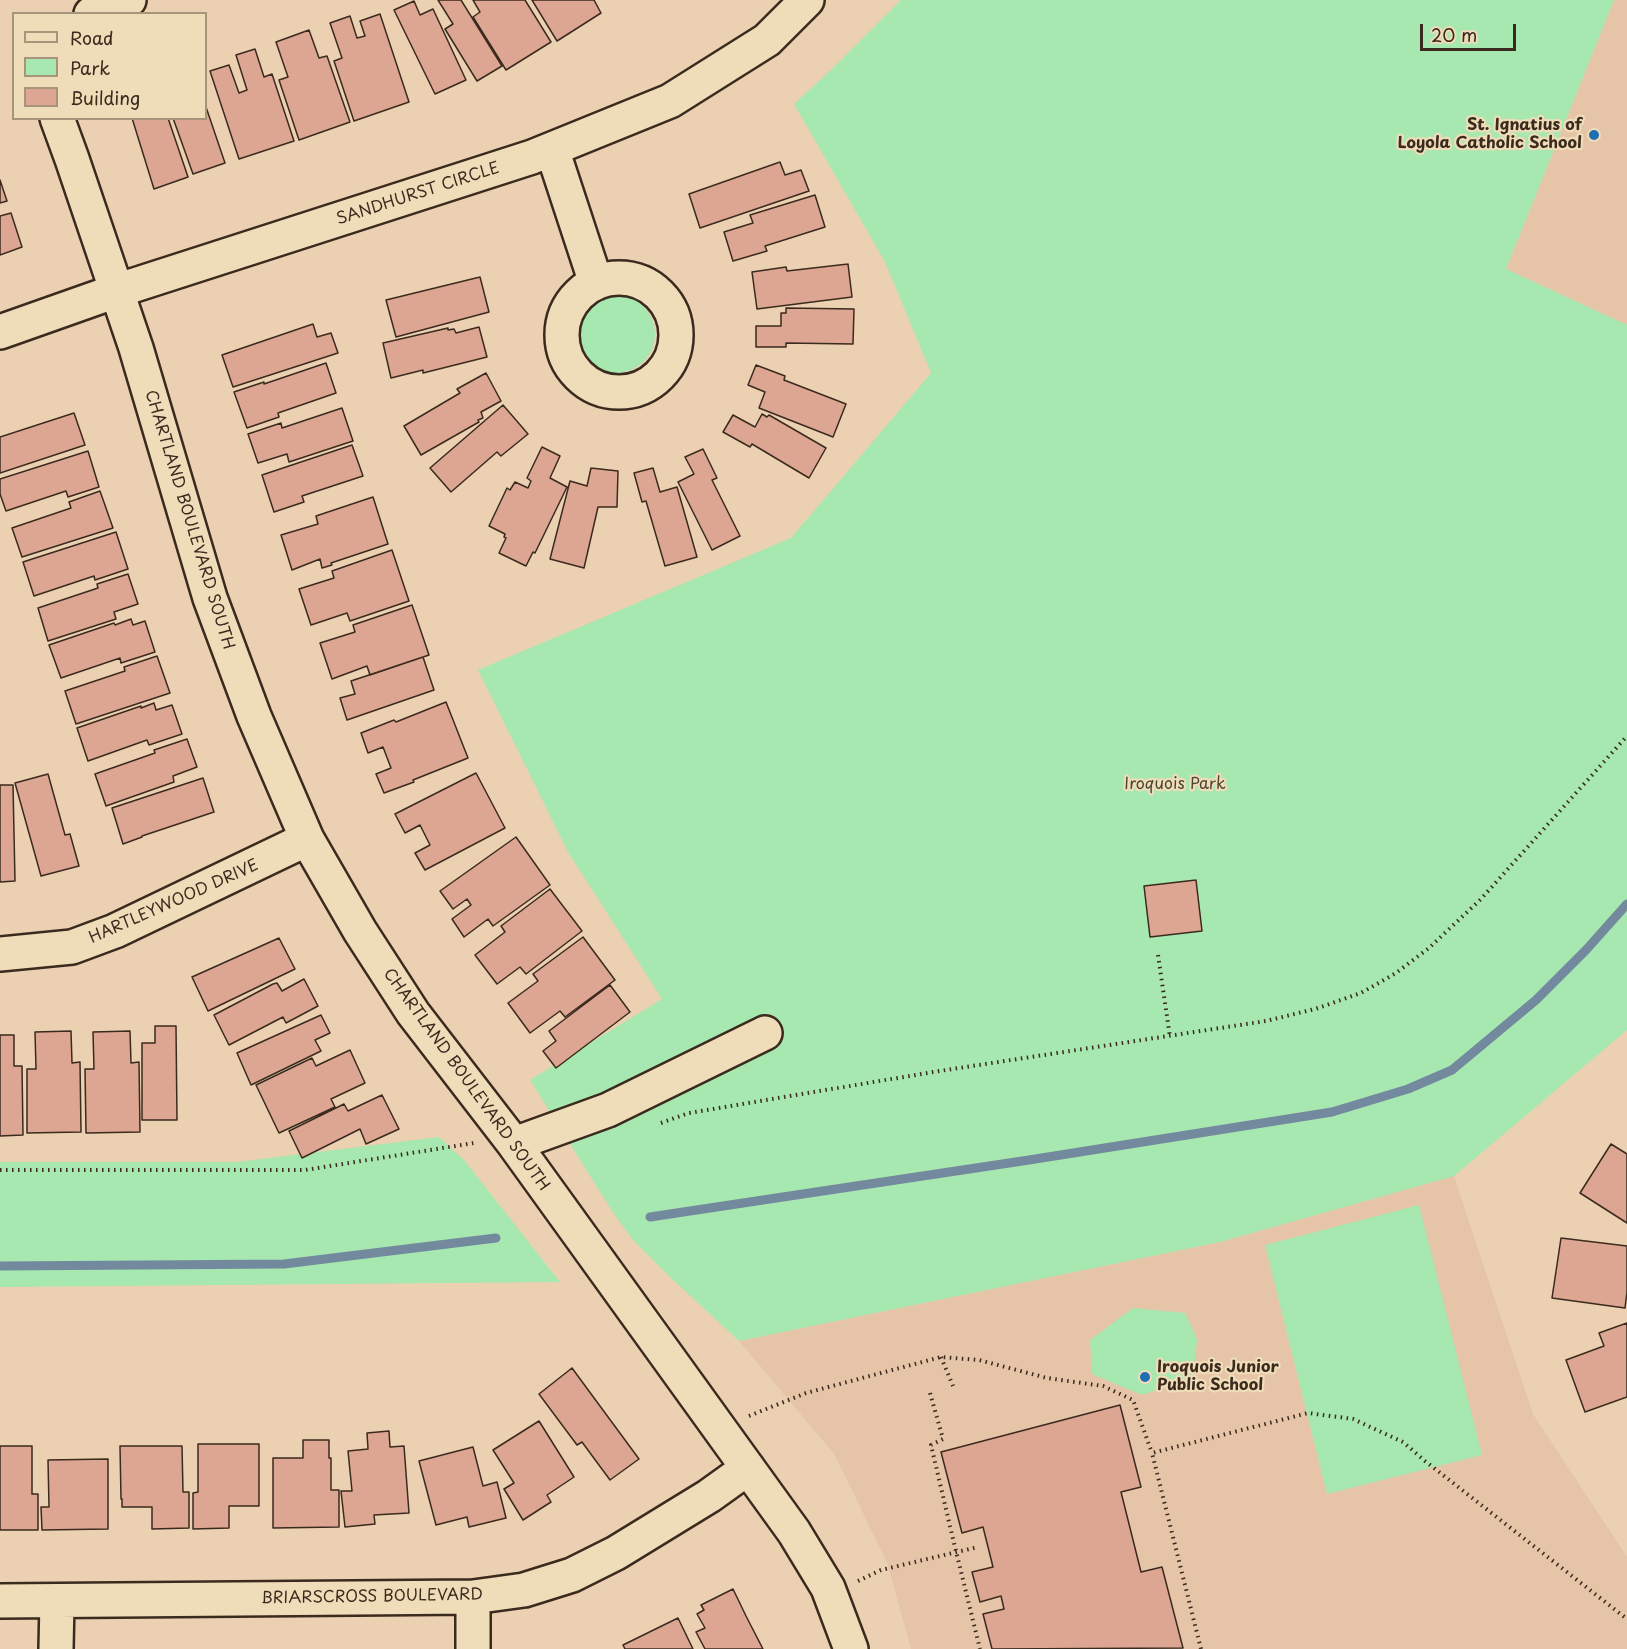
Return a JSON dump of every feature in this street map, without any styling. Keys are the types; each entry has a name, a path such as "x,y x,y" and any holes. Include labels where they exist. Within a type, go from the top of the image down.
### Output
{"street":[{"path":"96,12 129,0"},
{"name":"SANDHURST CIRCLE","path":"0,332 116,291 521,161 670,101 767,40 807,0"},
{"name":"CHARTLAND BOULEVARD SOUTH","path":"58,120 136,348 210,598 254,716 307,839 360,931 413,1013 514,1144 794,1532 830,1593 851,1649"},
{"path":"552,149 596,283"},
{"name":"HARTLEYWOOD DRIVE","path":"0,954 72,947 115,931 307,839"},
{"path":"514,1144 608,1110 765,1033"},
{"name":"BRIARSCROSS BOULEVARD","path":"0,1601 473,1597 524,1590 572,1575 616,1553 709,1496 748,1468"},
{"path":"473,1597 473,1649"},
{"path":"56,1649 57,1601"}],"path":[{"path":"656,1124 689,1113 933,1072 1266,1022 1315,1009 1361,993 1396,974 1429,948 1481,899 1627,736"},
{"path":"1158,955 1170,1037"},
{"path":"0,1170 304,1170 479,1142"},
{"path":"941,1358 953,1386"},
{"path":"743,1419 806,1393 941,1358 979,1360 1047,1378 1103,1386 1133,1400 1152,1453 1201,1649"},
{"path":"930,1393 943,1438 931,1445 980,1649"},
{"path":"1152,1453 1308,1413 1353,1419 1403,1442 1627,1619"},
{"path":"830,1593 881,1570 978,1547"}],"shaded area":[{"name":"St. Ignatius of Loyola Catholic School","path":"1614,0 1627,0 1627,325 1506,269"},
{"name":"Iroquois Junior Public School","path":"1454,1176 1533,1414 1627,1557 1627,1649 911,1649 888,1565 835,1455 739,1341 1220,1242"}],"green space":[{"name":"Iroquois Park","path":"901,0 1614,0 1506,269 1627,325 1627,1030 1454,1176 1220,1242 739,1341 632,1239 530,1080 662,999 568,852 478,670 791,538 931,373 885,262 794,104"},
{"path":"616,295 631,298 643,307 652,319 655,334 652,349 643,361 631,370 616,373 601,370 589,361 580,349 577,334 580,319 589,307 601,298"},
{"path":"439,1137 464,1160 560,1282 0,1287 0,1162 237,1162"},
{"path":"1419,1205 1482,1455 1327,1494 1265,1245"},
{"path":"1133,1308 1185,1313 1197,1339 1193,1377 1142,1395 1092,1374 1090,1340"}],"building":[{"path":"438,0 461,0 502,66 477,81 445,29 453,24"},
{"path":"473,0 525,0 551,42 506,70 473,17 480,12"},
{"path":"532,0 594,0 601,13 557,41"},
{"path":"414,1 420,15 433,9 466,80 435,94 394,10"},
{"path":"380,14 409,102 354,121 334,61 342,58 330,23 350,16 357,38 365,36 360,21"},
{"path":"309,30 319,58 327,56 350,122 299,140 279,80 288,77 276,42"},
{"path":"255,49 264,77 272,74 294,141 239,159 210,71 229,65 239,93 247,90 236,55"},
{"path":"207,110 225,163 193,174 174,120 207,120"},
{"path":"133,120 169,120 188,177 154,189"},
{"path":"780,162 785,175 801,170 809,191 700,228 689,194"},
{"path":"0,180 7,201 0,203"},
{"path":"815,195 825,227 765,246 767,251 733,261 724,232 753,223 750,215"},
{"path":"11,213 22,247 0,255 0,216"},
{"path":"848,264 852,297 757,309 752,272 786,267 787,271"},
{"path":"480,277 489,312 396,337 386,300"},
{"path":"786,308 854,309 853,344 786,343 786,347 756,347 756,326 781,326 781,313 786,313"},
{"path":"313,324 317,337 331,333 338,353 233,387 222,355"},
{"path":"479,327 487,357 423,373 423,370 391,378 383,343 448,328 448,330 454,329 456,333"},
{"path":"326,363 336,393 278,413 279,417 247,428 234,392"},
{"path":"756,365 785,376 784,380 846,404 833,437 759,408 765,392 748,385"},
{"path":"486,373 501,401 481,412 483,418 478,420 479,422 421,455 404,426 460,393 457,389"},
{"path":"503,405 528,434 501,456 497,452 451,492 430,468"},
{"path":"342,408 353,441 289,462 287,454 258,463 248,434 281,423 282,428"},
{"path":"74,413 85,445 0,473 0,437"},
{"path":"762,414 767,417 769,415 826,448 809,478 752,444 750,447 723,432 733,415 755,427"},
{"path":"352,445 363,476 302,496 304,502 274,512 262,475"},
{"path":"542,447 560,456 550,478 567,487 535,553 533,552 526,566 499,553 506,538 505,534 489,526 507,488 510,490 515,482 528,488 531,481 527,478"},
{"path":"703,449 717,478 712,480 740,536 712,550 678,482 694,474 685,457"},
{"path":"88,451 99,487 68,497 66,491 6,511 0,494 0,479"},
{"path":"591,468 618,471 617,507 598,507 584,568 550,559 570,481 587,486"},
{"path":"653,468 660,492 677,487 697,557 665,566 646,501 642,502 634,473"},
{"path":"100,491 113,528 22,557 12,528 71,508 69,502"},
{"path":"373,497 388,544 322,568 320,559 292,570 281,535 318,524 316,516"},
{"path":"116,532 128,569 95,580 94,576 34,596 23,562"},
{"path":"392,550 409,601 350,621 347,613 311,625 299,589 334,578 332,571"},
{"path":"128,574 138,604 114,612 116,619 48,641 38,608 98,588 97,584"},
{"path":"412,605 429,655 370,675 367,666 332,679 320,643 355,632 353,625"},
{"path":"131,619 133,625 145,621 155,652 121,663 120,658 61,678 49,645"},
{"path":"157,656 170,693 76,724 65,691 125,671 124,667"},
{"path":"423,657 434,690 347,720 340,698 355,694 351,681"},
{"path":"446,702 468,758 384,793 376,774 391,768 383,747 368,753 361,733"},
{"path":"154,703 156,710 172,705 182,734 149,745 147,740 88,761 77,728"},
{"path":"187,739 197,767 173,776 174,782 106,806 95,774"},
{"path":"476,773 505,828 425,870 415,853 430,845 420,825 405,833 395,814"},
{"path":"48,774 65,835 70,834 79,866 41,876 15,783"},
{"path":"203,778 214,812 123,844 112,808"},
{"path":"0,785 13,785 15,881 0,882"},
{"path":"516,837 550,885 493,926 488,919 464,937 452,919 471,905 467,899 453,909 440,891"},
{"path":"1196,880 1202,931 1150,937 1144,886"},
{"path":"550,889 582,931 526,974 520,967 497,984 475,955 505,932 501,926"},
{"path":"583,937 615,980 565,1017 560,1011 530,1033 508,1003 538,981 533,974"},
{"path":"279,938 295,969 208,1011 192,977"},
{"path":"304,979 318,1006 286,1023 283,1017 229,1045 214,1015 273,984 277,983 282,991"},
{"path":"610,985 630,1012 556,1068 543,1051 556,1041 549,1031"},
{"path":"321,1015 330,1033 315,1040 321,1051 251,1085 237,1053"},
{"path":"155,1026 176,1026 177,1120 142,1120 142,1043 155,1043"},
{"path":"71,1031 72,1063 80,1062 81,1132 27,1133 27,1069 36,1069 35,1032"},
{"path":"130,1031 131,1063 139,1062 140,1132 86,1133 85,1069 94,1069 93,1032"},
{"path":"0,1035 14,1035 14,1066 22,1066 23,1135 0,1136"},
{"path":"350,1050 365,1083 331,1099 335,1107 279,1133 256,1085 312,1058 316,1066"},
{"path":"382,1095 399,1129 366,1144 360,1129 302,1158 289,1131 344,1104 348,1111"},
{"path":"1611,1144 1627,1154 1627,1223 1580,1193"},
{"path":"1561,1238 1627,1246 1625,1308 1552,1298"},
{"path":"1627,1323 1627,1397 1585,1412 1566,1360 1604,1346 1599,1333"},
{"path":"572,1368 639,1459 610,1480 582,1442 577,1445 539,1394"},
{"path":"1120,1405 1141,1487 1121,1492 1141,1572 1162,1567 1183,1648 992,1649 983,1614 1004,1609 1001,1596 980,1602 972,1572 993,1567 983,1527 962,1533 941,1452"},
{"path":"539,1421 574,1477 547,1495 551,1502 523,1520 504,1489 514,1483 493,1450"},
{"path":"389,1431 390,1447 404,1446 409,1513 374,1515 375,1524 345,1527 341,1491 352,1491 348,1451 368,1449 367,1433"},
{"path":"303,1440 329,1440 331,1490 339,1490 339,1527 273,1528 273,1458 303,1458"},
{"path":"198,1444 259,1444 259,1506 229,1506 229,1528 193,1529 193,1493 198,1492"},
{"path":"0,1446 32,1446 32,1494 38,1494 38,1530 0,1530"},
{"path":"120,1446 182,1446 183,1492 189,1492 189,1528 152,1529 152,1507 122,1507"},
{"path":"473,1447 483,1486 497,1482 506,1518 469,1527 467,1517 436,1525 419,1461"},
{"path":"108,1459 108,1529 42,1530 41,1507 49,1507 48,1460"},
{"path":"733,1589 763,1649 705,1649 696,1632 705,1628 697,1614 704,1610 701,1605"},
{"path":"678,1618 693,1649 625,1649 623,1645"}],"waterway":[{"path":"650,1217 1332,1112 1408,1089 1452,1070 1536,1000 1586,950 1627,904"},
{"path":"0,1266 284,1264 496,1238"}],"place":[{"name":"St. Ignatius of Loyola Catholic School","path":"1594,135"},
{"name":"Iroquois Junior Public School","path":"1145,1377"}]}
